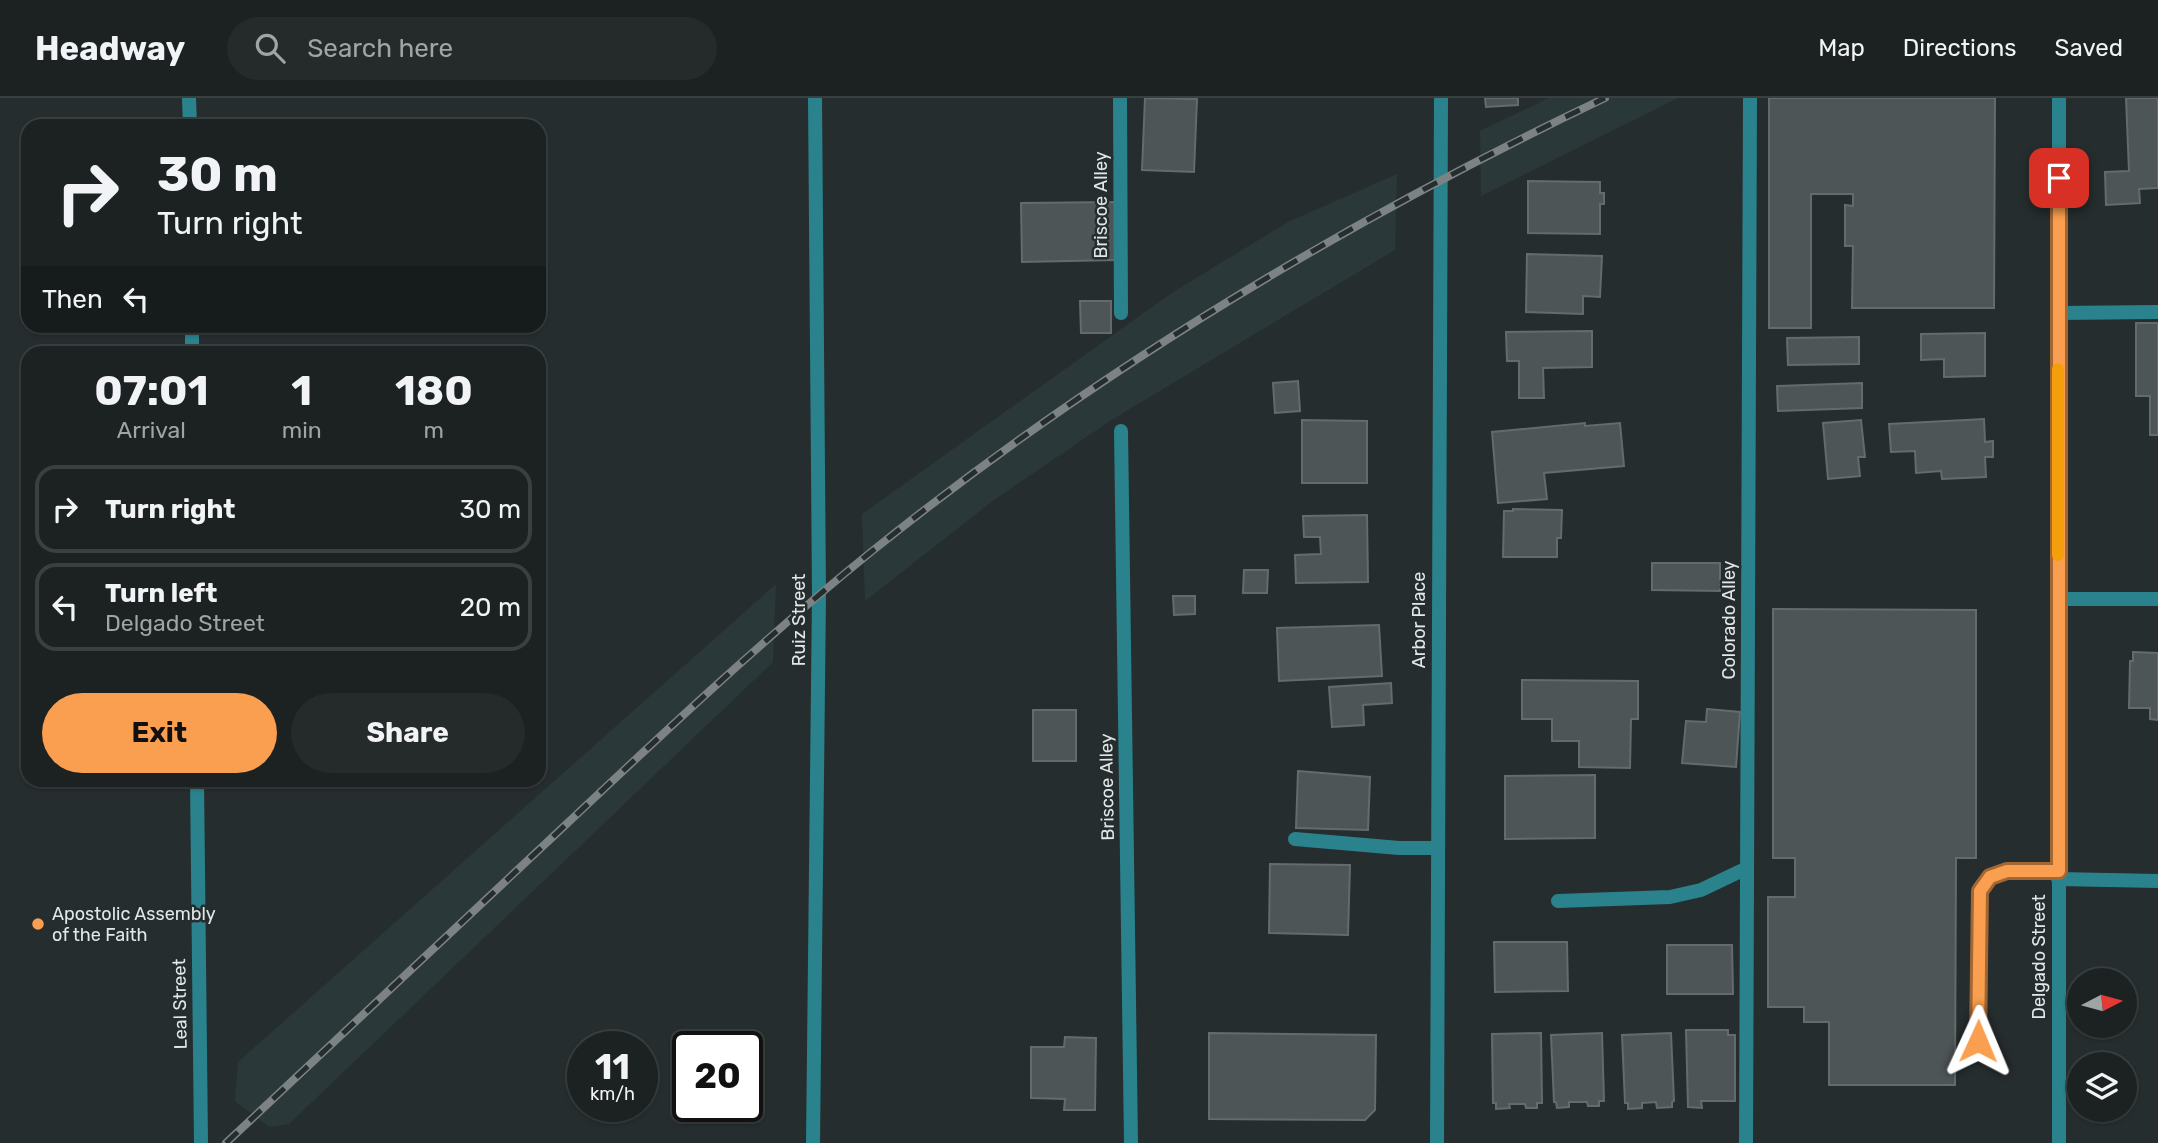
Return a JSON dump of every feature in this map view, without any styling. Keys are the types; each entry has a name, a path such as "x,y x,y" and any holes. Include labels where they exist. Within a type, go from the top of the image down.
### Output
{"street":[{"path":"189,98 190,119"},
{"name":"Ruiz Street","path":"813,1143 819,594 815,98"},
{"name":"Briscoe Alley","path":"1120,98 1121,313"},
{"name":"Arbor Place","path":"1437,1143 1440,98"},
{"name":"Colorado Alley","path":"1746,1143 1750,98"},
{"name":"Delgado Street","path":"2059,98 2059,1143"},
{"path":"2058,313 2158,312"},
{"name":"Briscoe Alley","path":"1121,431 1131,1143"},
{"path":"2058,599 2158,599"},
{"name":"Leal Street","path":"197,787 201,1143"},
{"path":"1295,839 1398,848 1437,848"},
{"path":"1558,901 1670,897 1701,890 1746,869"},
{"path":"1978,1041 1980,891 1990,877 2007,871 2158,881"}],"shaded area":[{"path":"1549,98 1678,98 1481,196 1480,131"},
{"path":"1397,174 1395,250 1110,421 994,500 865,601 862,514 1170,294 1288,222"},
{"path":"776,584 773,662 289,1124 269,1127 235,1101 238,1062"}],"building":[{"path":"1145,98 1197,99 1194,172 1142,170"},
{"path":"1485,98 1518,98 1518,105 1486,107"},
{"path":"1769,98 1995,98 1994,308 1852,308 1853,246 1845,246 1845,205 1853,206 1853,194 1811,194 1811,328 1769,328"},
{"path":"2126,98 2158,98 2158,188 2139,189 2140,203 2106,205 2105,172 2129,171"},
{"path":"1528,181 1600,182 1604,204 1600,204 1600,234 1528,233"},
{"path":"1116,202 1117,260 1022,262 1021,203"},
{"path":"1527,254 1602,256 1600,297 1583,296 1583,314 1526,312"},
{"path":"1080,301 1111,301 1111,333 1081,333"},
{"path":"2136,323 2158,323 2158,435 2150,435 2150,396 2136,396"},
{"path":"1592,331 1592,367 1543,368 1544,398 1519,398 1519,361 1507,361 1506,332"},
{"path":"1985,333 1985,376 1944,377 1944,359 1921,360 1921,334"},
{"path":"1859,337 1859,364 1788,365 1787,338"},
{"path":"1298,381 1300,411 1275,413 1273,383"},
{"path":"1862,383 1862,408 1778,411 1777,386"},
{"path":"1984,419 1985,442 1993,441 1993,457 1985,457 1986,477 1942,479 1941,471 1916,473 1915,451 1891,452 1889,424"},
{"path":"1302,420 1367,421 1367,483 1302,483"},
{"path":"1861,420 1865,457 1858,457 1860,476 1828,479 1823,423"},
{"path":"1585,423 1585,426 1620,423 1624,466 1544,473 1547,499 1498,503 1492,432"},
{"path":"1562,510 1557,557 1503,557 1504,511"},
{"path":"1367,515 1368,582 1296,583 1295,555 1321,554 1320,537 1304,537 1303,516"},
{"path":"1652,563 1720,563 1720,591 1652,590"},
{"path":"1244,570 1268,570 1267,593 1243,593"},
{"path":"1173,596 1195,596 1195,614 1174,615"},
{"path":"1773,609 1976,610 1976,858 1956,858 1955,1085 1829,1085 1829,1022 1804,1022 1804,1007 1768,1007 1768,897 1795,897 1795,858 1773,858"},
{"path":"1379,625 1382,676 1279,681 1277,628"},
{"path":"2133,652 2158,653 2158,720 2150,719 2150,708 2129,708 2130,661 2133,661"},
{"path":"1522,680 1638,681 1638,719 1631,719 1630,768 1579,767 1579,741 1552,741 1552,719 1522,719"},
{"path":"1391,683 1392,703 1363,705 1364,725 1332,727 1329,687"},
{"path":"1707,709 1740,712 1736,767 1682,763 1686,721 1706,722"},
{"path":"1033,710 1076,710 1076,761 1033,761"},
{"path":"1298,771 1370,777 1368,830 1296,828"},
{"path":"1595,775 1595,838 1505,839 1505,776"},
{"path":"1270,864 1350,865 1348,935 1269,933"},
{"path":"1494,942 1567,942 1568,991 1495,992"},
{"path":"1667,945 1732,945 1733,994 1667,994"},
{"path":"1686,1030 1728,1030 1728,1035 1735,1035 1735,1101 1701,1101 1702,1108 1688,1107"},
{"path":"1209,1033 1376,1035 1375,1110 1365,1120 1209,1119"},
{"path":"1541,1033 1542,1103 1537,1103 1537,1108 1526,1108 1525,1104 1509,1104 1510,1108 1496,1109 1496,1103 1493,1103 1492,1034"},
{"path":"1602,1033 1604,1101 1599,1101 1599,1106 1588,1106 1587,1102 1569,1102 1569,1107 1557,1108 1554,1102 1551,1035"},
{"path":"1671,1033 1672,1107 1657,1108 1656,1102 1642,1103 1642,1108 1628,1109 1628,1103 1625,1103 1622,1035"},
{"path":"1065,1037 1096,1038 1095,1110 1064,1110 1065,1099 1031,1098 1031,1047 1064,1047"}],"railway":[{"path":"226,1143 712,689 830,585 956,486 1133,362 1317,248 1412,196 1605,98"}],"slow traffic":[{"path":"2058,369 2058,555"}],"place":[{"name":"Apostolic Assembly of the Faith","path":"38,924"}],"route":[{"path":"1978,1041 1980,891 1990,877 2007,871 2059,871 2059,178"}]}
